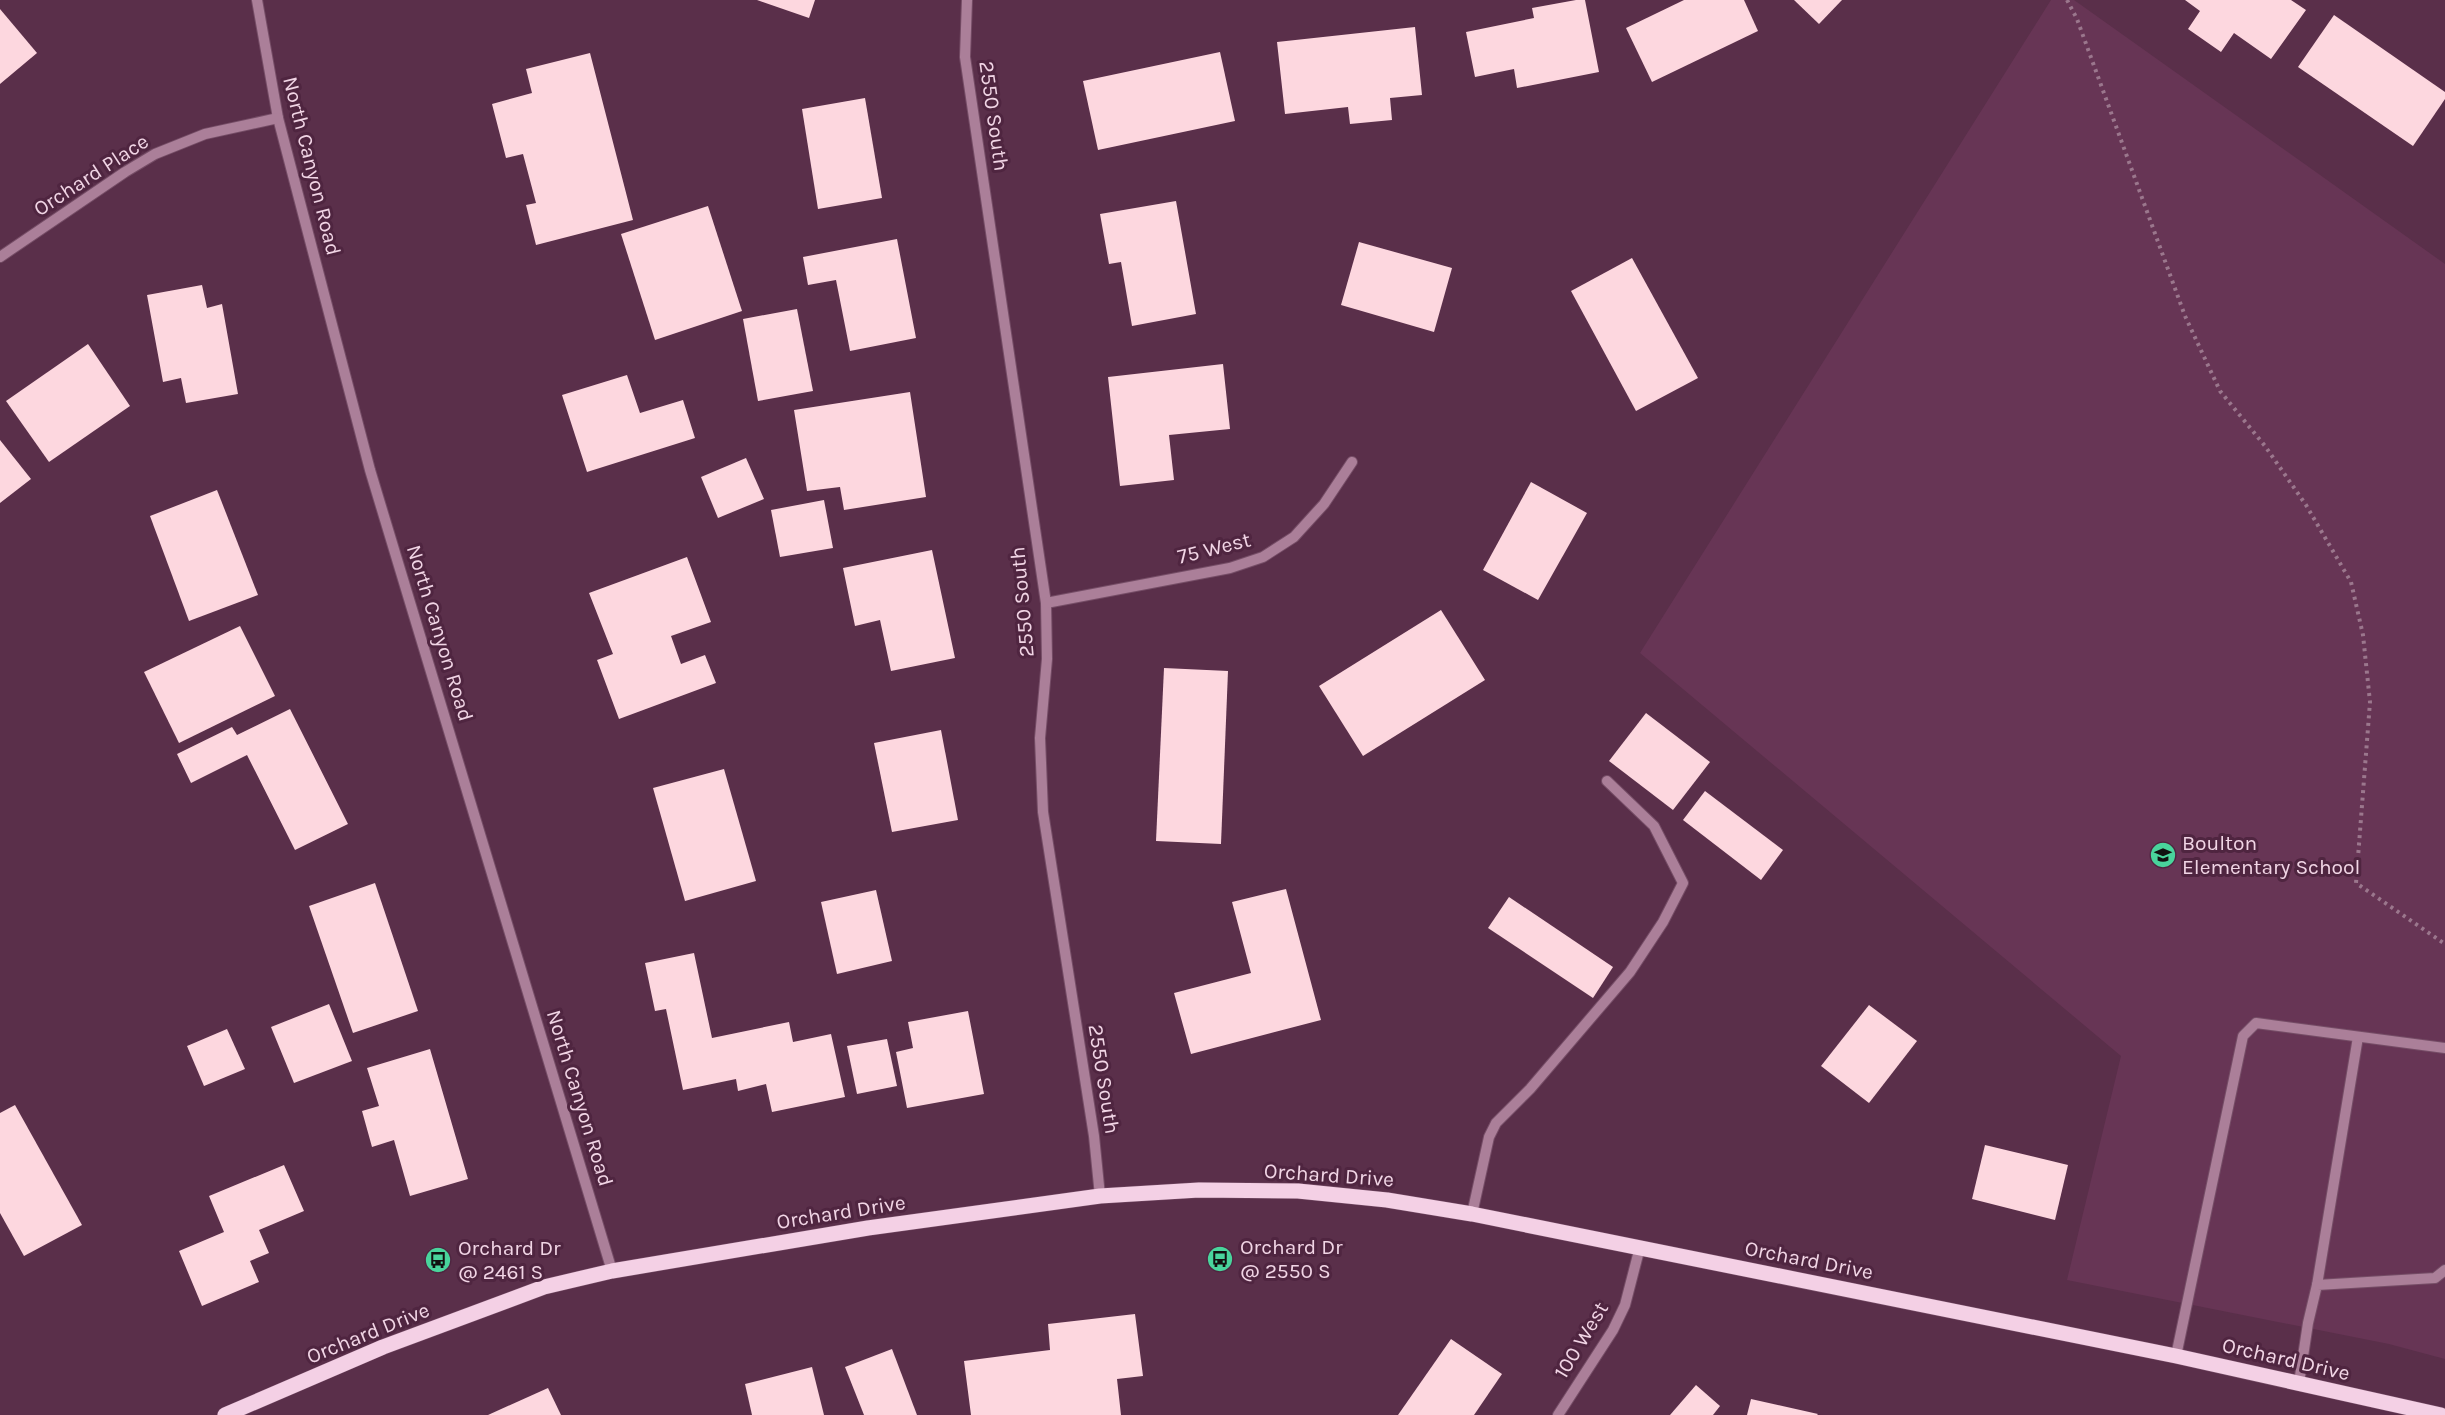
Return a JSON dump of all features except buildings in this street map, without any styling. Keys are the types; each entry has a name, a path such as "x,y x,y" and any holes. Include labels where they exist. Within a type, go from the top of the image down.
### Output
{"main road":[{"name":"Orchard Drive","path":"225,1415 383,1347 544,1287 612,1271 868,1228 1100,1196 1199,1190 1298,1191 1387,1200 1472,1214 2176,1356 2441,1415"}],"street":[{"name":"North Canyon Road","path":"257,0 278,118 370,470 612,1271"},
{"name":"2550 South","path":"970,2 965,22 965,57 1046,603 1047,659 1040,738 1043,812 1091,1116 1100,1196"},
{"name":"Orchard Place","path":"0,257 155,154 205,134 278,118"},
{"name":"75 West","path":"1046,603 1230,568 1263,557 1294,537 1324,504 1352,462"},
{"path":"1472,1214 1489,1137 1496,1123 1530,1089 1630,972 1663,922 1683,883 1654,826 1606,781"},
{"path":"2176,1356 2243,1036 2256,1023 2445,1048"},
{"path":"2299,1383 2358,1037"},
{"name":"100 West","path":"1558,1415 1613,1330 1625,1305 1640,1247"},
{"path":"2317,1285 2435,1278 2445,1270"}],"path":[{"path":"2067,0 2077,19 2185,316 2220,391 2265,446 2306,505 2351,582 2363,635 2370,702 2356,884 2445,944"}],"shaded area":[{"name":"Boulton Elementary School","path":"2051,0 2074,0 2445,264 2445,1359 2389,1344 2067,1280 2121,1056 1640,653"}],"place":[{"name":"Boulton Elementary School","path":"2163,855"},
{"name":"Orchard Dr @ 2550 S","path":"1220,1259"},
{"name":"Orchard Dr @ 2461 S","path":"438,1260"}]}
